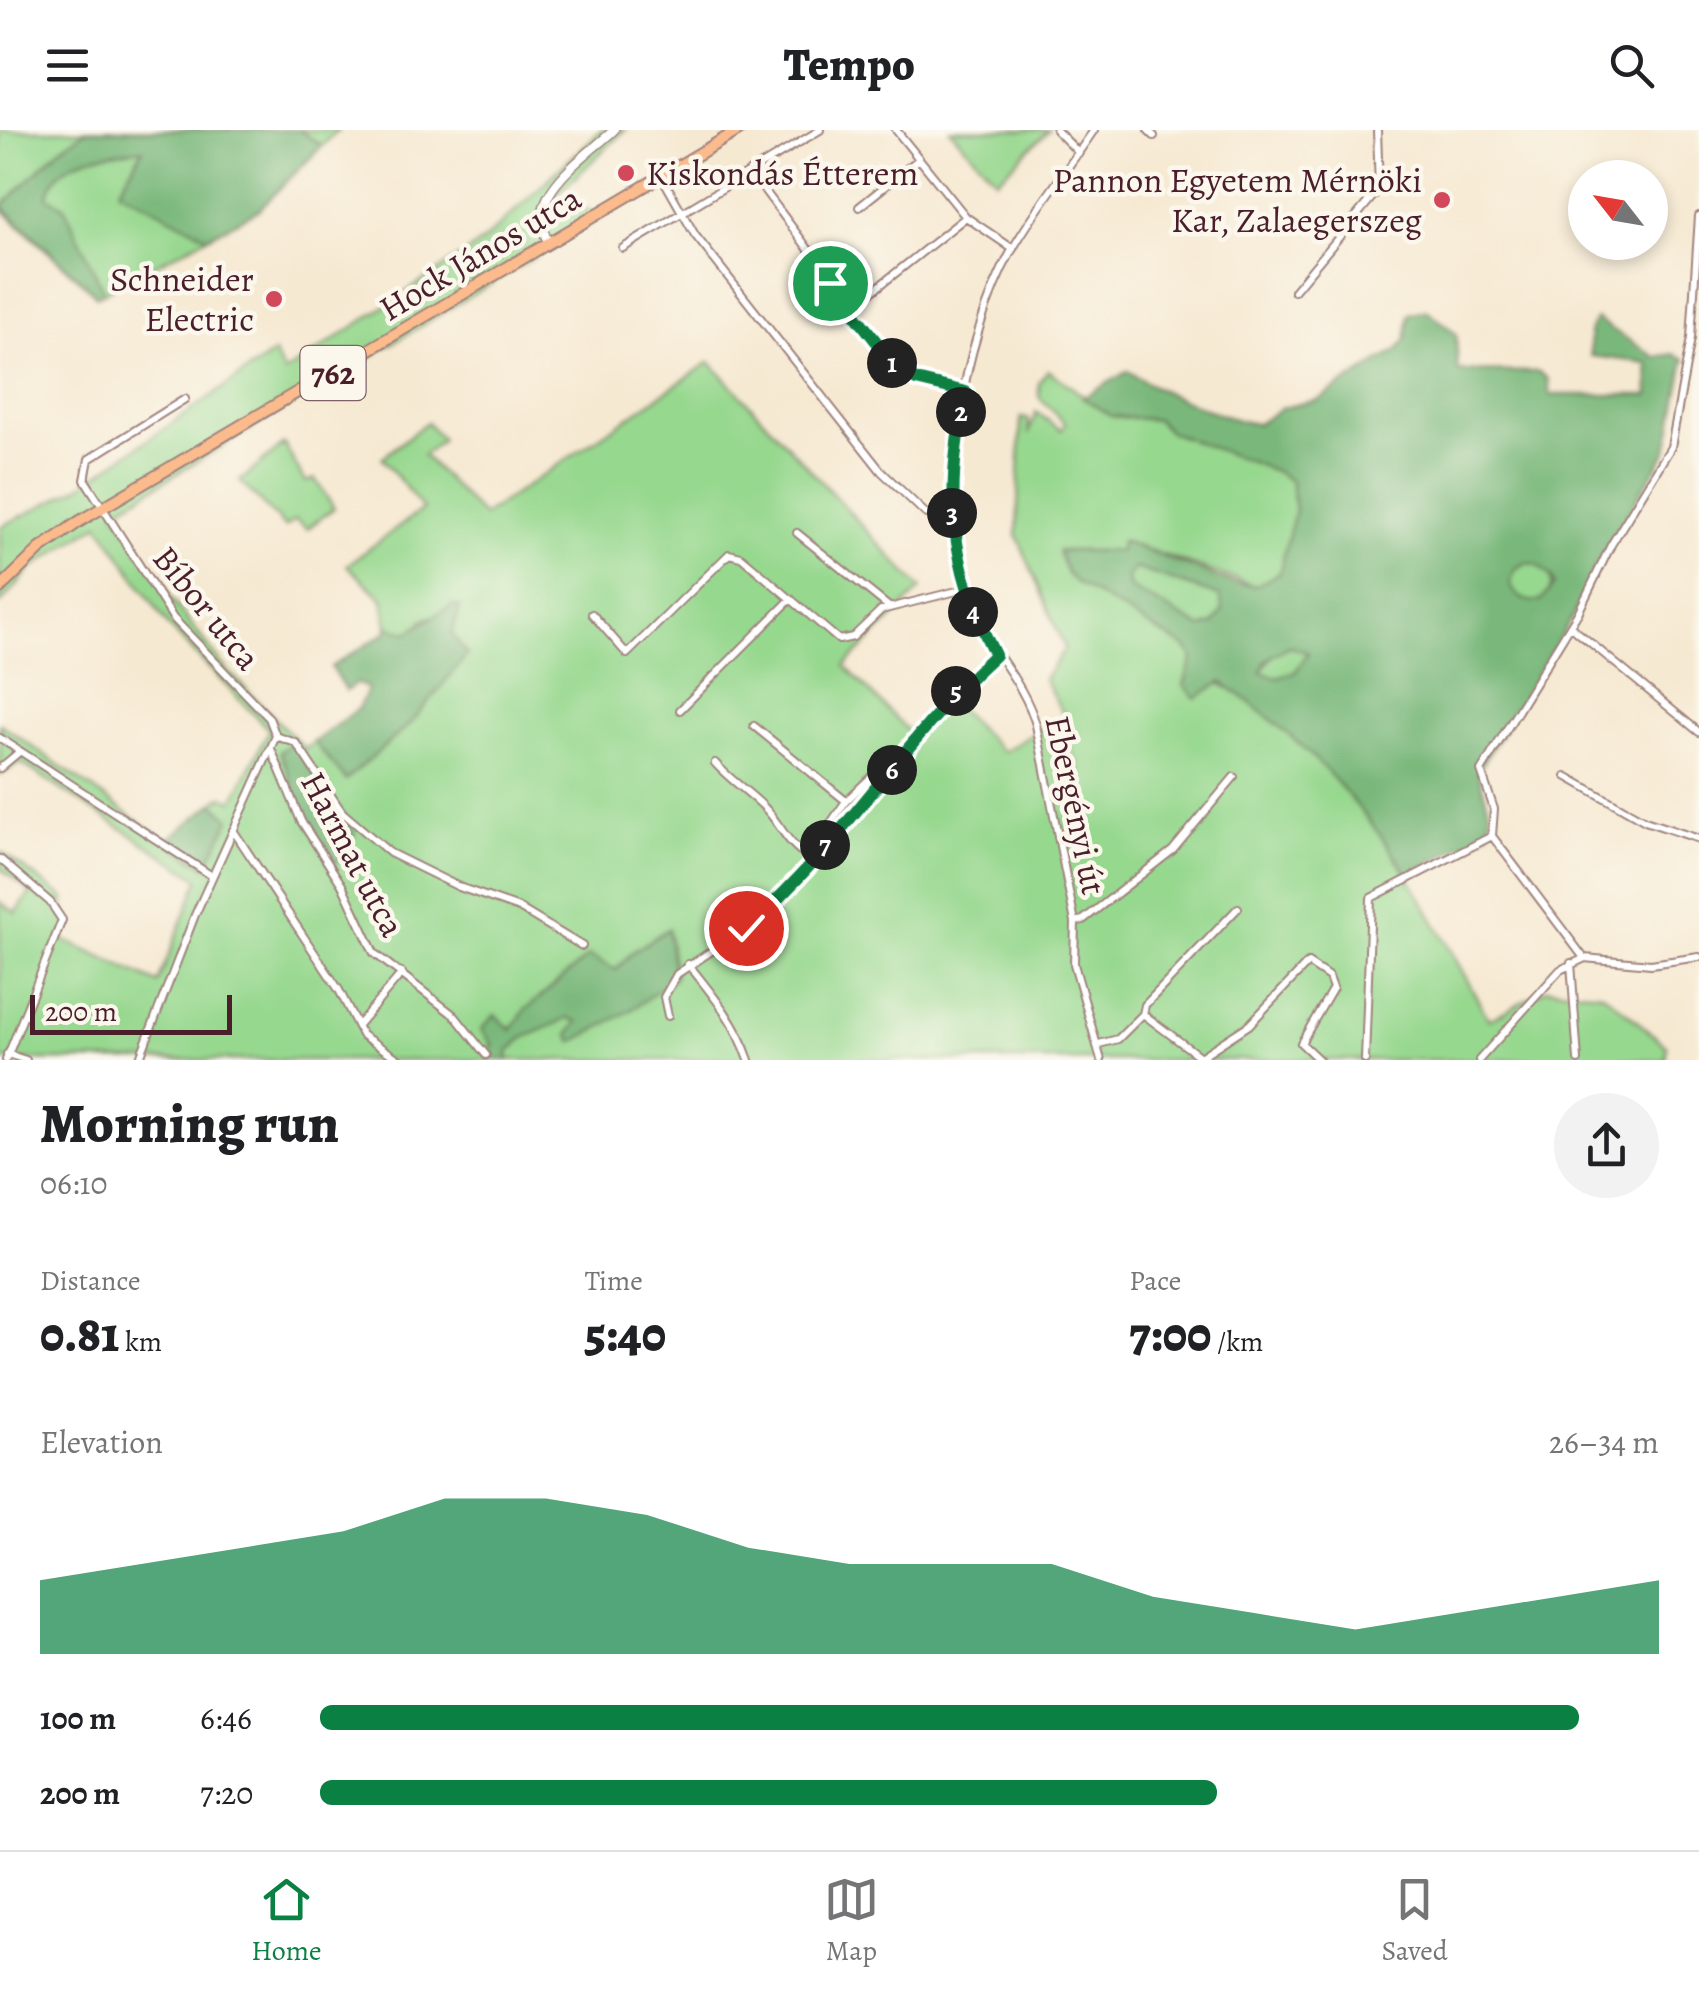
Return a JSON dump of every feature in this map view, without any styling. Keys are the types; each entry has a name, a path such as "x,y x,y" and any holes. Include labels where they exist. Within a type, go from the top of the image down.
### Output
{"main road":[{"name":"Hock János utca","path":"0,588 40,549 102,508 739,130"}],"street":[{"path":"550,244 541,223 544,199 614,130"},
{"path":"712,130 718,142"},
{"path":"623,248 820,130"},
{"path":"896,130 966,217 1013,249"},
{"path":"1056,130 1079,153"},
{"name":"Ebergényi út","path":"1094,130 1013,249 988,305 953,457 954,524 965,589 995,655 1032,713 1075,922 1074,964 1101,1060"},
{"path":"1294,290 1379,189 1377,130"},
{"path":"859,207 919,159"},
{"path":"750,171 898,369 916,380 966,392"},
{"path":"662,176 695,235 881,470 925,513 954,524"},
{"path":"1584,958 1492,836 1494,809 1481,777 1482,767 1570,626 1610,544 1671,447 1691,338 1699,216"},
{"path":"873,291 966,217"},
{"name":"Bíbor utca","path":"186,399 86,463 85,480 173,618 270,718 276,736 296,742 342,812 390,853 459,887 518,908 582,946"},
{"path":"797,532 889,607"},
{"path":"592,614 627,654 729,554 741,558 844,640 889,607 965,589"},
{"path":"680,710 791,599"},
{"path":"1570,626 1699,732"},
{"path":"668,1016 664,998 688,964 746,928 779,898 953,693 995,655"},
{"path":"715,763 736,788 764,807 787,838 808,856 846,801 936,716"},
{"path":"754,726 846,801"},
{"path":"139,1060 212,876 276,736"},
{"path":"0,738 212,876"},
{"name":"Harmat utca","path":"271,749 302,821 342,885 370,946 386,965 402,973 455,1016 486,1056"},
{"path":"0,768 18,753"},
{"path":"1566,776 1645,821 1699,839"},
{"path":"1075,922 1083,920 1173,850 1234,777"},
{"path":"233,830 362,1035 400,1060"},
{"path":"1366,1060 1372,898 1492,836"},
{"path":"0,859 50,902 62,920 7,1057 26,1060"},
{"path":"1098,1044 1118,1040 1143,1014 1145,1005 1238,908"},
{"path":"1479,1060 1571,963 1584,958 1650,964 1699,957"},
{"path":"1143,1014 1202,1058 1249,1025 1308,963 1329,977 1334,988 1301,1044 1319,1060"},
{"path":"1571,963 1578,1060"},
{"path":"688,964 710,987 741,1037 749,1060"},
{"path":"358,1025 402,973"}],"green space":[{"path":"0,130 338,130 258,210 97,296 0,208"},
{"path":"87,130 299,130 322,146 258,210 208,237 119,190 143,149 99,155 72,164 53,183 47,197 64,206 104,292 97,296 2,206 60,149"},
{"path":"601,130 625,130 554,197 603,216 115,511 173,601 223,666 305,749 314,742 346,779 467,655 452,634 460,607 425,619 408,634 387,626 383,599 347,565 423,509 382,458 427,422 442,440 423,455 483,516 710,362 921,589 845,666 911,734 947,698 1003,752 1048,725 1063,780 1081,770 1060,729 1066,719 1044,679 1065,649 1017,535 1021,418 1028,419 1029,433 1036,412 1061,430 1066,424 1039,397 1039,382 1048,370 1111,416 1157,420 1170,432 1275,471 1291,481 1295,511 1280,573 1255,586 1122,541 1120,551 1059,551 1067,574 1185,647 1193,657 1190,673 1241,694 1288,727 1330,769 1403,868 1489,1020 1547,988 1603,993 1667,1046 1665,1060 509,1060 508,1052 523,1038 569,1017 579,1022 573,1041 631,1010 674,978 668,929 634,951 615,970 589,956 525,1010 511,1031 495,1016 489,1060 0,1060 0,902 16,913 31,892 0,868 0,851 64,898 62,915 69,923 61,939 158,983 199,879 21,763 0,775 0,724 194,860 229,819 214,803 223,796 233,801 269,730 169,627 99,524 32,568 0,604 0,527 78,488 274,353 284,373 482,242","holes":["292,742 355,833 334,863 306,818"]},
{"path":"950,130 1049,130 997,180"},
{"path":"1427,310 1456,334 1458,371 1539,372 1548,379 1550,395 1649,395 1648,363 1591,356 1590,330 1596,319 1655,357 1674,354 1685,359 1667,451 1597,562 1572,618 1478,771 1491,815 1488,832 1408,874 1366,816 1302,747 1222,682 1196,698 1184,685 1193,657 1185,647 1077,583 1067,574 1058,551 1120,551 1121,541 1234,583 1255,586 1279,573 1295,511 1291,481 1275,471 1170,432 1157,420 1111,416 1083,398 1128,371 1190,403 1257,424 1282,408 1318,400 1398,350 1406,339 1409,314","holes":["1524,563 1536,564 1552,578 1554,585 1540,601 1522,598 1510,584 1515,569","1135,568 1220,596 1223,610 1214,624 1202,628 1130,588 1127,577","1289,646 1308,653 1296,671 1278,678 1261,672 1266,660"]},
{"path":"284,444 305,482 315,479 334,508 307,529 295,520 285,527 240,481"},
{"path":"1531,563 1545,569 1551,583 1545,597 1531,603 1517,597 1511,583 1517,569"},
{"path":"1135,568 1220,596 1223,610 1214,624 1202,628 1130,588 1128,577"},
{"path":"452,605 460,607 452,634 467,655 409,725 346,780 314,742 358,709 368,688 356,683 346,691 331,667 387,632 387,626 408,633"},
{"path":"1295,646 1308,653 1296,671 1279,678 1260,672 1277,650"},
{"path":"292,742 355,833 346,855 334,864 306,819 280,752"},
{"path":"214,803 230,819 206,867 166,841"},
{"path":"668,929 675,978 631,1010 573,1042 569,1034 578,1022 569,1018 523,1038 508,1052 509,1060 489,1060 487,1053 493,1045 481,1029 495,1015 511,1030 525,1010 589,956 616,970 634,951"}],"place":[{"name":"Kiskondás Étterem","path":"626,173"},
{"name":"Pannon Egyetem Mérnöki Kar, Zalaegerszeg","path":"1442,200"},
{"name":"Schneider Electric","path":"274,299"}],"route":[{"path":"746,928 779,898 913,748 953,693 995,655 965,589 951,502 953,457 966,392 906,376 873,341 830,283"}]}
